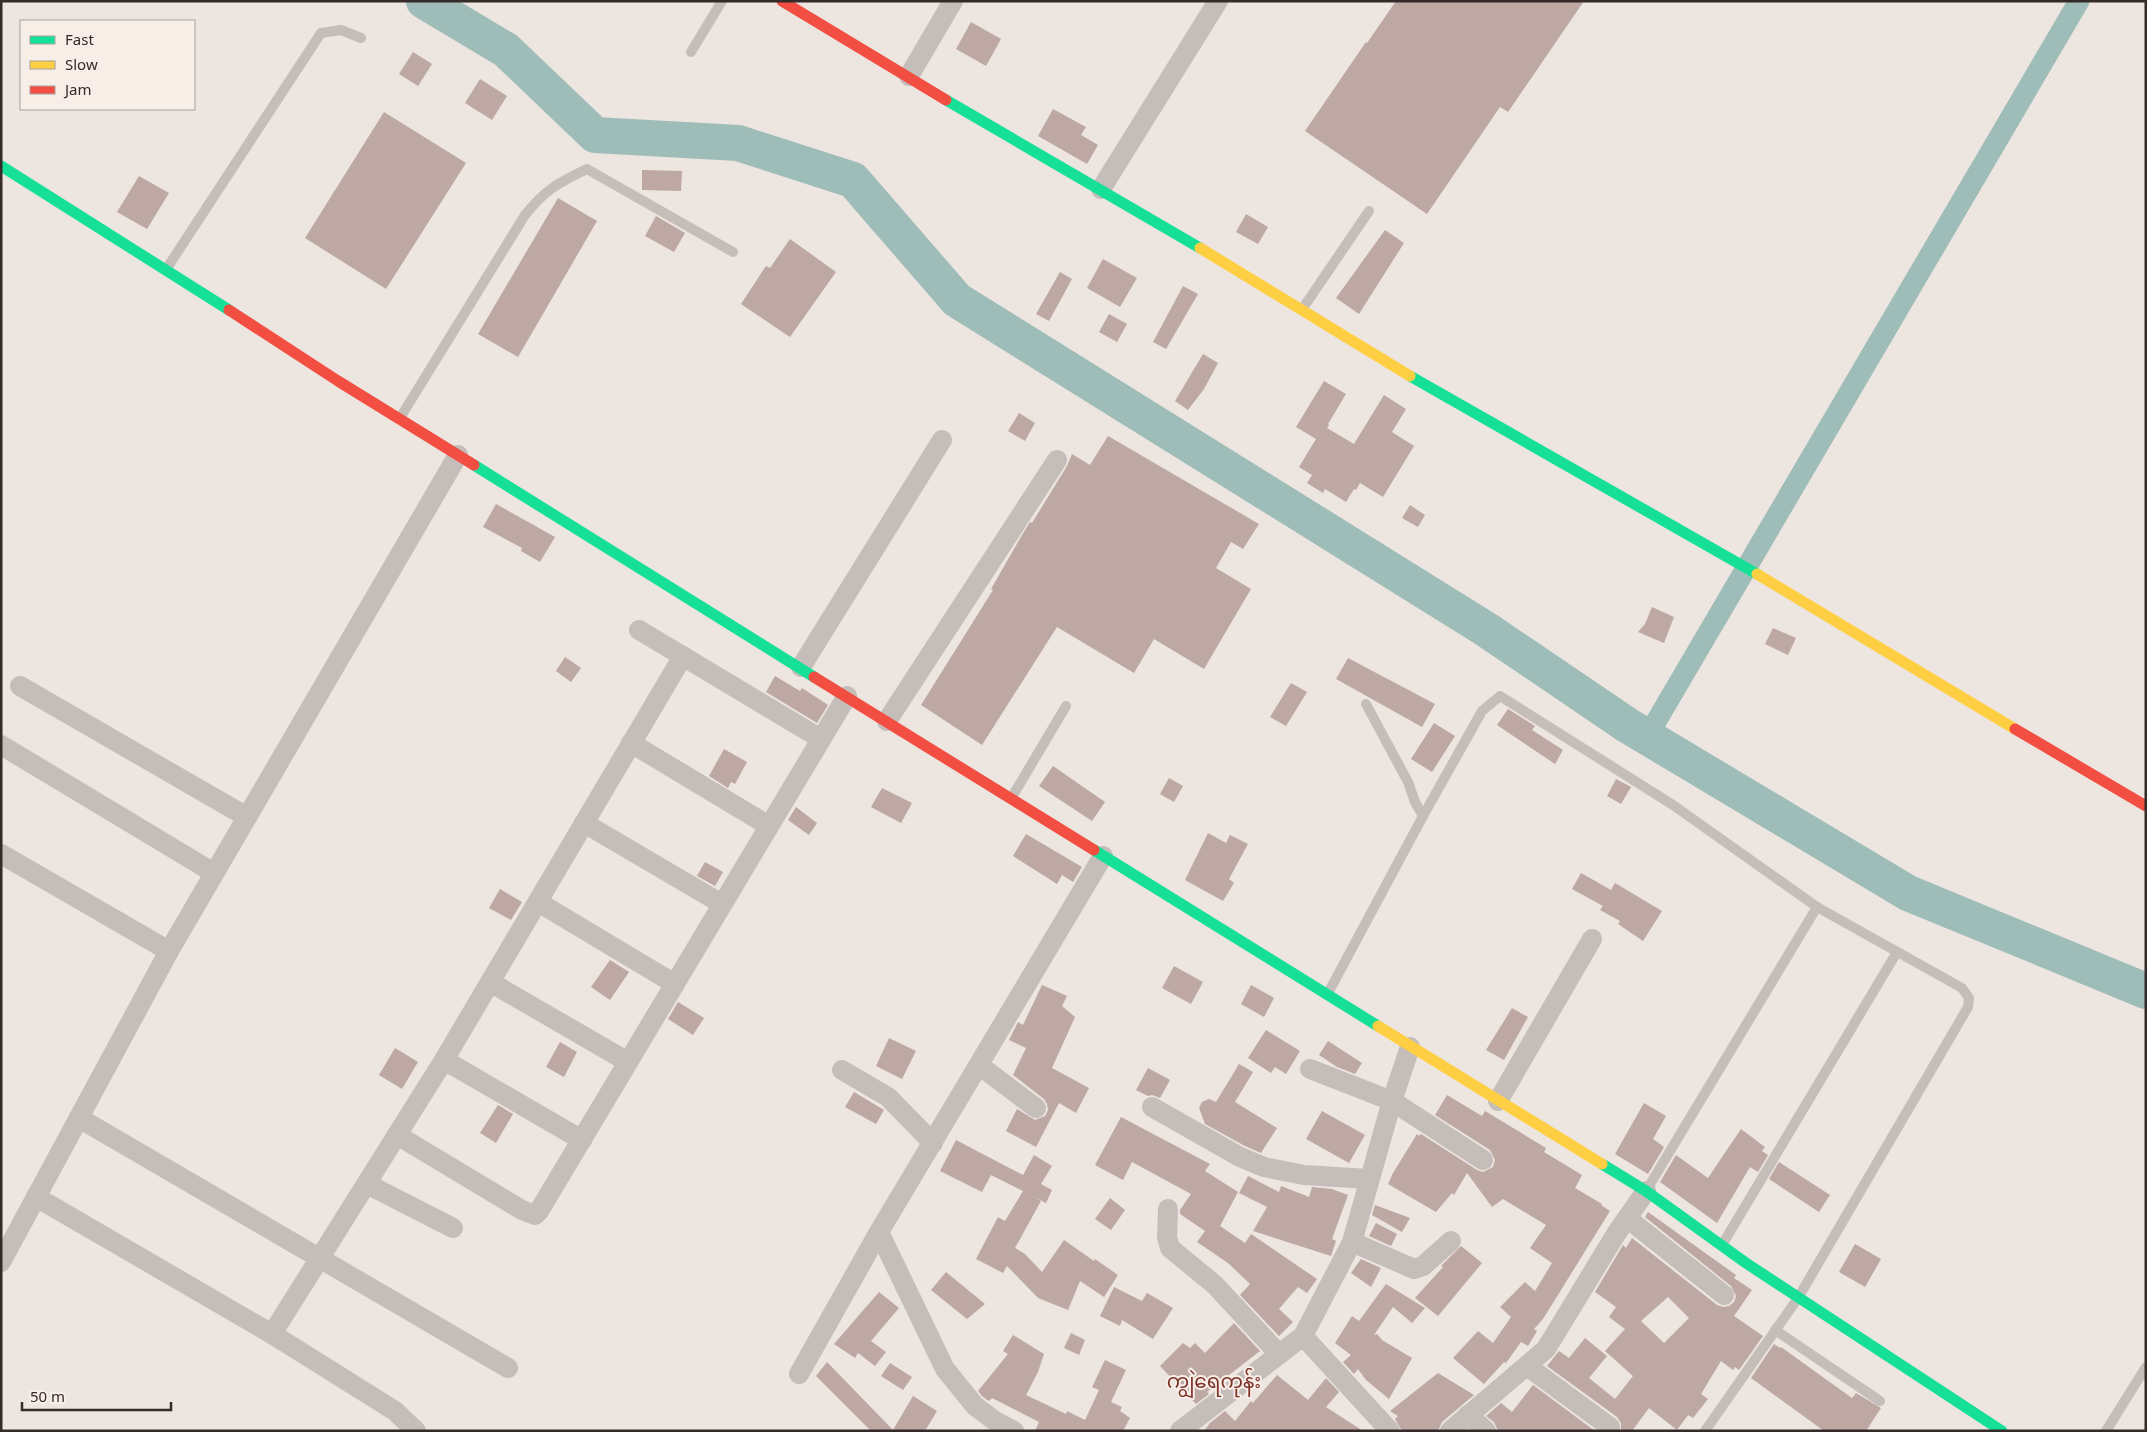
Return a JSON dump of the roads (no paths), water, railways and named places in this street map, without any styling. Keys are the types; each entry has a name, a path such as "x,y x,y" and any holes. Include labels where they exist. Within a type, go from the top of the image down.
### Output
{"street":[{"path":"782,1 909,76 952,104 1101,189 1427,386 1716,548 2146,806"},
{"path":"909,76 953,1"},
{"path":"1101,189 1218,1"},
{"path":"1,166 400,419 1410,1047 1646,1191 1798,1298 2002,1431"},
{"path":"801,667 942,440"},
{"path":"1,1262 169,951 458,455"},
{"path":"887,721 1057,460"},
{"path":"639,630 821,739"},
{"path":"272,1334 444,1060 683,656"},
{"path":"20,686 247,817"},
{"path":"397,1135 522,1210 535,1215 582,1140 847,696"},
{"path":"631,743 769,826"},
{"path":"1,745 214,873"},
{"path":"584,823 722,904"},
{"path":"1,854 169,951"},
{"path":"799,1374 879,1232 1103,856"},
{"path":"538,902 675,984"},
{"path":"1498,1101 1592,939"},
{"path":"490,982 628,1062"},
{"path":"1180,1431 1278,1353 1303,1336 1352,1242 1392,1101 1410,1047"},
{"path":"444,1060 582,1140"},
{"path":"979,1064 1036,1108"},
{"path":"1310,1069 1392,1101 1483,1160"},
{"path":"842,1070 888,1097 933,1142"},
{"path":"1152,1107 1240,1157 1264,1167 1304,1175 1369,1179"},
{"path":"79,1118 508,1368"},
{"path":"367,1184 453,1228"},
{"path":"1450,1431 1546,1349 1627,1218 1646,1191"},
{"path":"36,1197 272,1334 395,1412 416,1431"},
{"path":"1168,1209 1167,1237 1170,1248 1215,1285 1278,1353"},
{"path":"1627,1218 1724,1295"},
{"path":"879,1232 945,1369 975,1406 995,1421 1014,1431"},
{"path":"1352,1242 1414,1270 1423,1266 1451,1241"},
{"path":"1303,1336 1390,1431"},
{"path":"1527,1366 1610,1427"},
{"path":"1468,1415 1486,1431"}],"lane":[{"path":"691,52 722,1"},
{"path":"166,269 321,33 342,30 361,38"},
{"path":"400,419 525,214 541,196 562,181 587,169 733,252"},
{"path":"1302,309 1369,211"},
{"path":"1327,995 1482,711 1500,696 1673,805 1817,907 1962,988 1969,998 1968,1007 1798,1298 1705,1431"},
{"path":"1366,704 1408,782 1415,802 1423,816"},
{"path":"1012,798 1066,706"},
{"path":"1646,1191 1817,907"},
{"path":"1722,1246 1897,952"},
{"path":"1775,1330 1880,1401"},
{"path":"2106,1431 2146,1367"}],"waterway":[{"path":"424,1 506,50 595,135 738,143 853,180 957,300 1487,630 1627,725 1908,893 2146,991"},
{"path":"1647,737 2079,1"}],"district":[{"name":"ကျွဲရေကုန်း","path":"1214,1380"}]}
